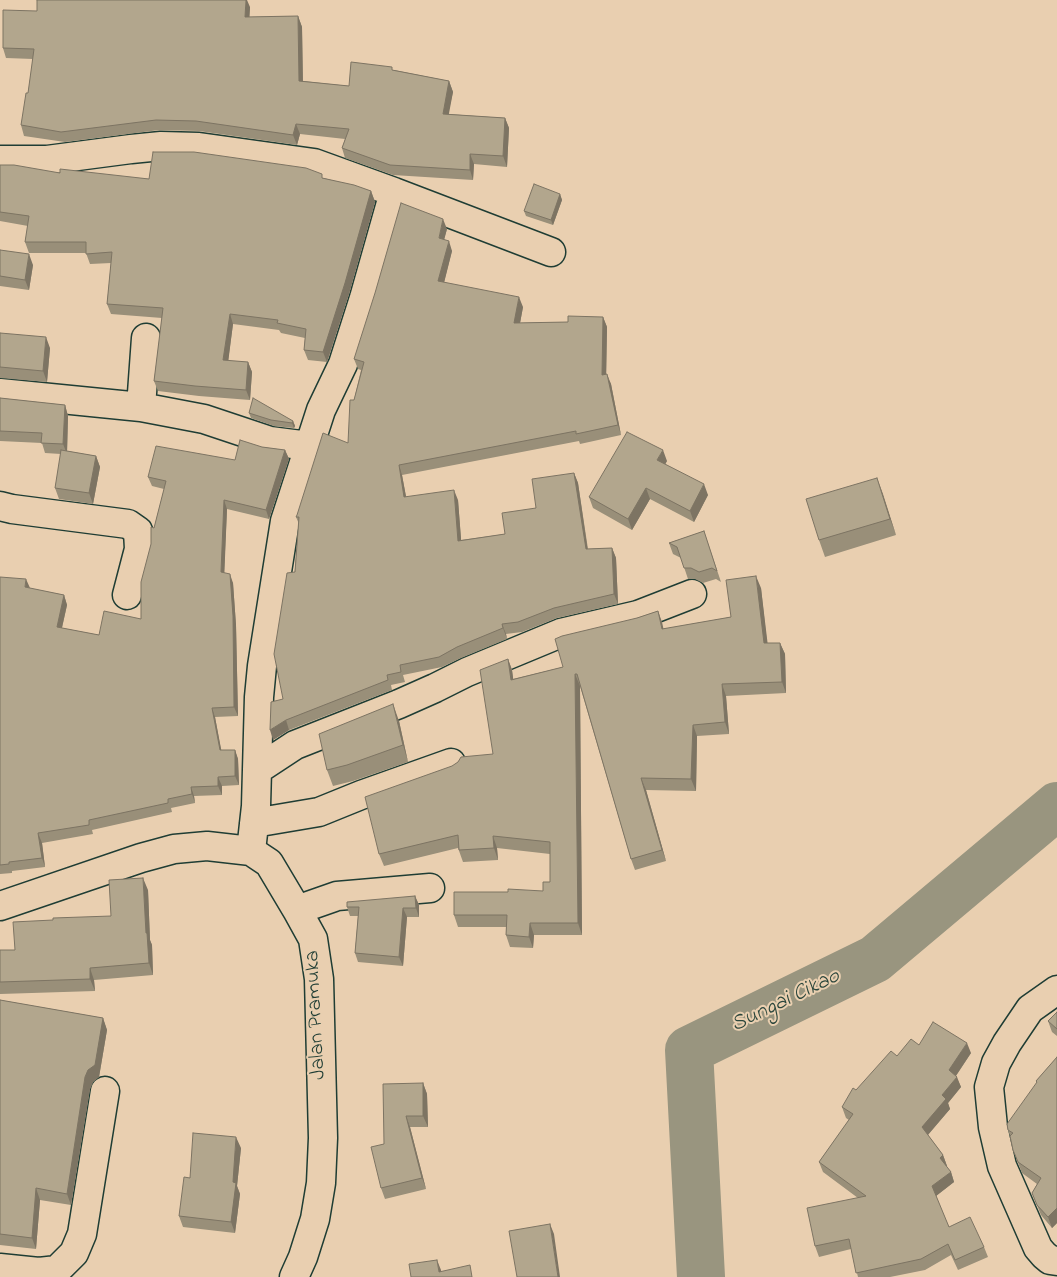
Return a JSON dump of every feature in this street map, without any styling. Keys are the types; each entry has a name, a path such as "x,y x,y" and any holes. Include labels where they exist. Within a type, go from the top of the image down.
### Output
{"street":[{"path":"0,160 47,160 161,146 199,147 314,164 394,192 551,252"},
{"path":"250,851 256,806 259,696 262,666 285,521 321,410 343,364 394,192"},
{"path":"141,407 146,338"},
{"path":"0,392 141,407 204,419 270,441 309,446"},
{"path":"0,506 128,524 138,531 139,549 127,594"},
{"path":"257,770 295,745 399,704 467,672 561,633 638,615 692,594"},
{"path":"254,823 319,812 451,763"},
{"name":"Jalan Pramuka","path":"0,906 141,858 174,849 207,846 250,851 269,864 313,939 319,978 323,1138 321,1183 315,1219 303,1257 294,1277"},
{"path":"297,910 337,896 430,888"},
{"path":"1057,990 1030,1009 996,1063 989,1087 993,1127 1002,1166 1038,1248 1050,1260 1057,1261"},
{"path":"0,1268 39,1272 57,1270 74,1253 82,1234 104,1091"}],"building":[{"path":"37,0 246,0 245,17 298,16 299,81 349,86 351,62 392,67 392,70 449,81 443,114 505,118 503,156 470,154 470,170 390,165 342,148 349,129 296,124 293,135 196,121 156,120 61,132 21,125 26,93 28,93 34,49 3,48 3,10 37,11"},
{"path":"153,152 194,152 306,168 322,174 322,178 371,191 323,352 304,350 306,329 277,323 278,320 230,314 223,360 248,362 246,390 154,381 163,308 107,304 112,252 86,254 86,242 25,242 29,216 0,212 0,165 14,165 60,173 60,169 149,179"},
{"path":"534,184 560,194 551,220 524,211"},
{"path":"401,203 443,219 439,238 449,241 438,281 519,297 514,323 568,322 568,316 603,317 602,375 607,374 618,425 576,434 576,431 399,465 404,497 454,490 458,541 505,534 502,513 536,508 532,479 574,473 586,549 612,548 614,594 554,608 518,622 502,624 503,628 457,647 439,657 400,665 401,672 387,675 388,680 286,720 270,730 271,702 283,699 274,654 287,573 295,572 299,517 296,517 323,433 348,443 350,400 354,400 364,362 354,359"},
{"path":"0,250 29,254 25,280 0,276"},
{"path":"0,333 46,337 43,371 0,367"},
{"path":"0,398 65,405 63,444 41,443 42,433 0,431"},
{"path":"253,398 293,421 292,423 271,420 249,413"},
{"path":"627,432 663,450 657,460 704,484 690,511 646,488 628,519 589,497"},
{"path":"240,440 262,447 285,450 266,510 224,500 221,572 230,574 233,616 234,707 212,708 220,750 235,750 235,776 218,777 218,786 191,787 192,794 168,799 168,803 89,820 89,825 38,833 42,858 0,865 0,577 26,579 25,587 64,595 57,627 99,635 104,611 141,619 141,582 151,544 151,527 154,528 166,481 148,477 156,446 235,460"},
{"path":"61,450 96,456 89,493 55,488"},
{"path":"877,478 890,519 819,540 806,499"},
{"path":"704,531 717,571 712,568 699,572 691,568 684,568 677,547 669,543"},
{"path":"756,576 764,643 780,643 782,682 722,684 725,722 693,725 691,779 641,778 662,850 631,859 577,674 575,674 578,923 530,923 529,937 506,935 507,915 454,915 454,892 508,892 508,889 543,891 543,882 550,882 550,842 493,836 494,848 459,850 458,835 379,854 365,797 452,766 461,757 493,754 480,670 508,659 511,680 563,667 555,639 658,611 662,629 731,617 726,580"},
{"path":"393,704 403,745 327,770 319,734"},
{"path":"143,878 149,963 90,968 90,979 0,982 0,950 15,950 13,922 53,920 53,918 111,916 109,880"},
{"path":"415,896 416,908 403,908 399,957 355,953 359,907 347,907 347,902"},
{"path":"0,1000 103,1018 95,1065 88,1070 85,1077 67,1194 36,1188 32,1238 0,1234"},
{"path":"1057,1012 1057,1029 1048,1021"},
{"path":"933,1022 967,1043 949,1070 957,1077 942,1095 946,1099 922,1127 943,1155 940,1158 951,1172 932,1186 949,1227 970,1217 984,1247 955,1260 948,1244 921,1259 856,1273 849,1239 815,1246 807,1208 866,1196 819,1162 853,1114 842,1107 853,1088 856,1090 891,1051 897,1056 911,1039 919,1045"},
{"path":"1057,1057 1057,1208 1048,1217 1037,1205 1032,1193 1041,1178 1018,1162 1010,1136 1013,1133 1008,1130 1007,1124 1036,1081"},
{"path":"423,1083 423,1116 406,1116 422,1178 381,1188 371,1147 384,1144 383,1084"},
{"path":"193,1133 236,1137 233,1182 236,1183 231,1222 179,1216 184,1177 190,1178"},
{"path":"550,1224 558,1277 517,1277 509,1231"},
{"path":"437,1260 439,1272 470,1265 472,1277 411,1277 409,1264"}],"waterway":[{"name":"Sungai Cikao","path":"701,1277 689,1050 875,959 1057,806"}]}
